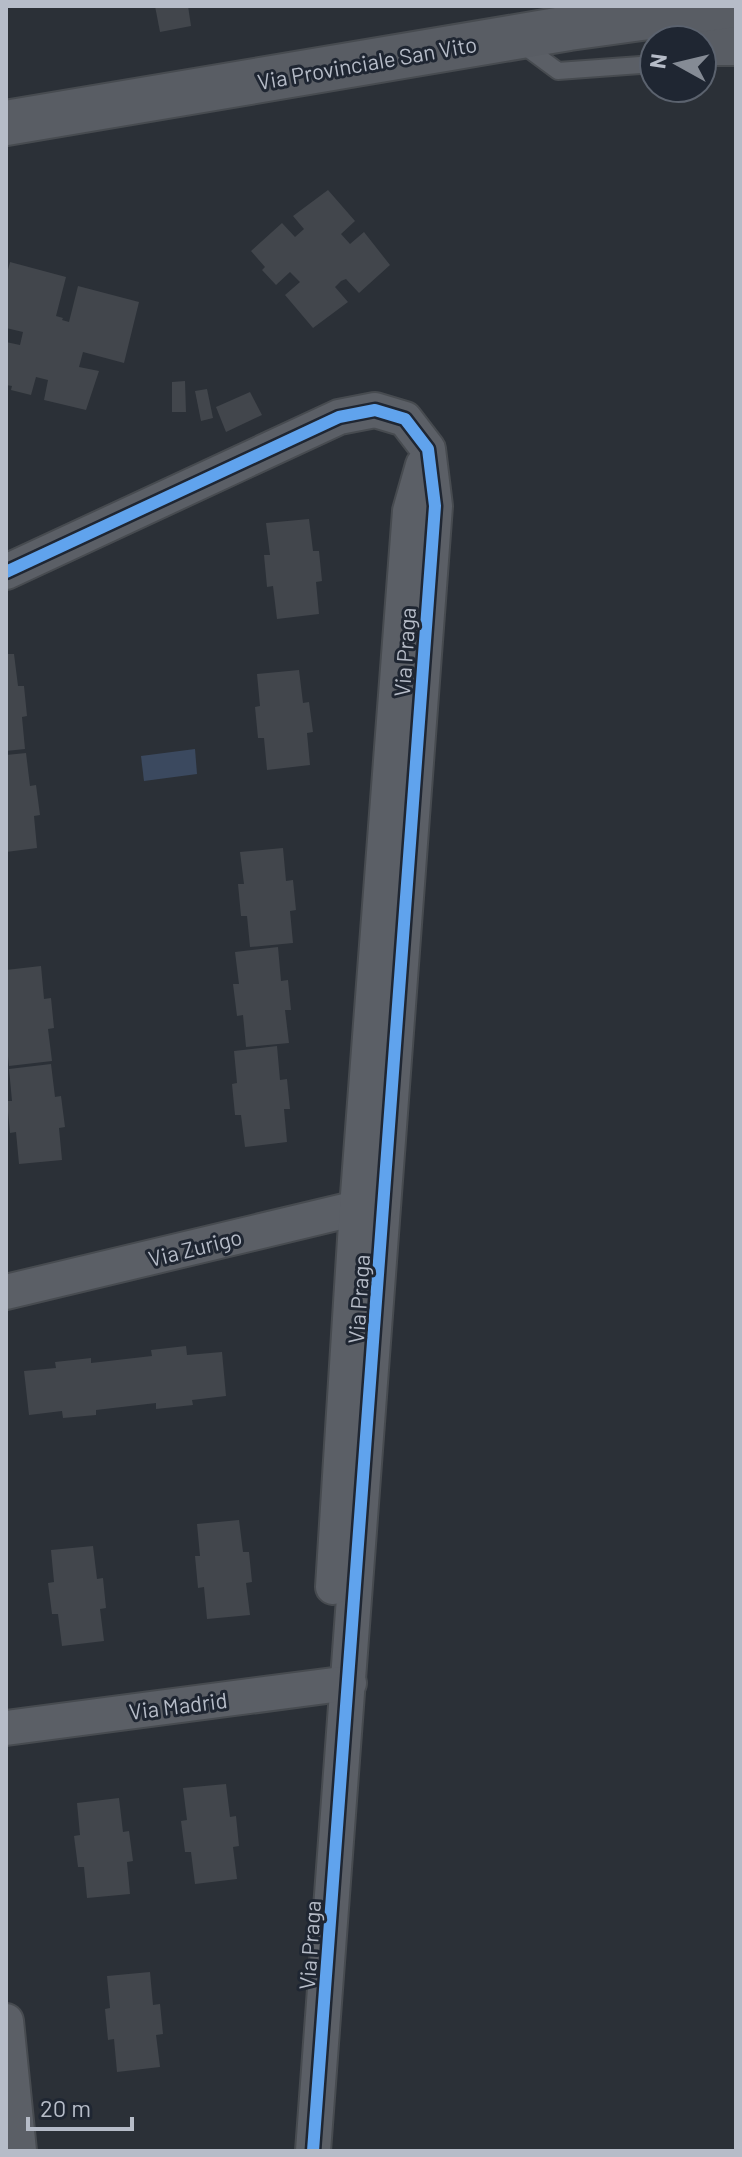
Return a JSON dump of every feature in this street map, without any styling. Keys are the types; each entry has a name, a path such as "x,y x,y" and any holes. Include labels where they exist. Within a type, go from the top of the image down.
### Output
{"main road":[{"name":"Via Provinciale San Vito","path":"6,123 522,36 583,17 728,6"},
{"path":"583,17 607,45 638,44"}],"street":[{"name":"Via Praga","path":"6,572 339,417 375,410 405,419 428,449 410,511 371,1207 338,1684 313,2151"},
{"name":"Via Zurigo","path":"6,1292 371,1207"},
{"name":"Via Praga","path":"291,2151 338,1684"},
{"name":"Via Madrid","path":"6,1728 338,1684"},
{"path":"6,2021 19,2151"}],"lane":[{"path":"522,36 531,51 558,71 638,65"},
{"path":"718,48 736,58"}],"water":[{"path":"195,749 197,774 144,781 141,756"}],"building":[{"path":"155,6 188,6 191,26 160,32"},
{"path":"328,190 355,221 341,234 350,244 364,232 390,265 359,293 346,279 341,281 335,287 348,302 313,328 285,295 300,282 290,272 276,285 251,251 282,223 295,237 304,229 293,216"},
{"path":"10,262 66,277 56,316 62,320 69,322 78,286 139,302 124,363 83,352 79,367 99,371 86,410 44,400 48,380 36,377 31,395 11,390 12,386 6,385 6,342 20,345 23,332 6,328 6,277"},
{"path":"185,381 186,412 172,412 172,382"},
{"path":"207,389 213,418 201,421 195,391"},
{"path":"250,392 262,415 226,432 216,407"},
{"path":"309,519 313,551 319,551 322,581 316,582 319,614 277,619 273,586 267,587 264,555 270,555 266,523"},
{"path":"6,654 14,654 18,686 24,686 27,716 22,717 25,749 6,751"},
{"path":"299,670 303,703 309,702 313,732 307,733 310,765 267,770 264,738 258,738 255,707 260,706 257,674"},
{"path":"26,753 30,786 36,785 40,815 34,816 37,848 6,852 6,755"},
{"path":"283,848 286,881 293,880 296,910 290,911 293,943 250,947 247,916 241,916 238,884 244,884 240,852"},
{"path":"278,947 281,981 288,980 291,1010 285,1010 289,1043 246,1047 243,1015 237,1016 233,984 239,984 235,952"},
{"path":"41,966 44,999 51,998 54,1028 48,1029 52,1061 9,1066 6,970"},
{"path":"277,1046 280,1080 287,1079 290,1109 284,1109 287,1142 245,1147 241,1115 235,1115 232,1084 237,1083 234,1051"},
{"path":"51,1064 55,1097 61,1096 65,1127 59,1128 62,1160 19,1164 16,1132 10,1133 7,1101 12,1101 9,1069"},
{"path":"186,1346 187,1355 222,1352 226,1396 192,1400 193,1405 156,1409 156,1403 96,1410 96,1415 63,1418 62,1411 29,1415 24,1371 56,1368 55,1362 91,1358 91,1363 152,1356 151,1350"},
{"path":"239,1520 243,1552 249,1552 252,1582 246,1583 250,1615 207,1619 204,1587 198,1588 195,1556 200,1556 197,1524"},
{"path":"93,1546 97,1579 103,1578 106,1608 100,1609 104,1641 62,1646 58,1614 52,1614 48,1583 54,1582 51,1550"},
{"path":"226,1784 230,1817 236,1816 239,1846 233,1847 237,1879 195,1884 191,1852 185,1852 181,1821 187,1820 183,1788"},
{"path":"119,1798 123,1832 129,1831 133,1861 127,1862 130,1894 87,1898 84,1867 78,1867 74,1836 80,1835 77,1803"},
{"path":"150,1972 153,2005 160,2004 163,2034 156,2035 160,2067 117,2072 114,2039 108,2040 105,2009 110,2008 107,1976"}],"cycle path":[{"path":"6,572 339,417 375,410 405,419 428,449 435,506 313,2151"}]}
